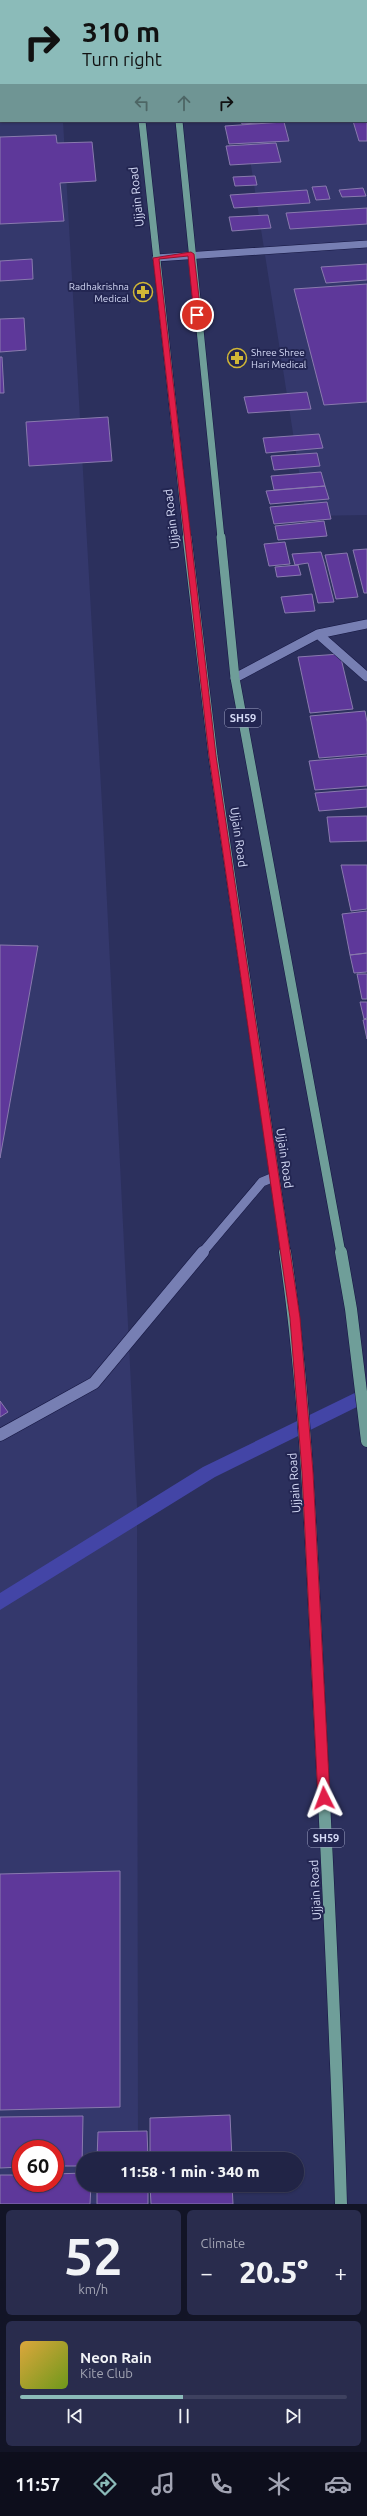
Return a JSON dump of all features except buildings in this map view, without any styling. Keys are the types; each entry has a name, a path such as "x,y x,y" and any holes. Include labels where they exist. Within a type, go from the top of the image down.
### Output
{"main road":[{"name":"Ujjain Road","path":"142,122 212,756 295,1318 308,1472 336,2027 341,2204"},
{"name":"Ujjain Road","path":"179,122 191,254 235,678 351,1309 367,1441"}],"street":[{"path":"156,258 191,254 367,244"},
{"path":"235,678 318,634 367,624"},
{"path":"318,634 367,677"},
{"path":"0,1436 94,1383 262,1182 274,1177"}],"shaded area":[{"path":"0,122 63,122 103,822 137,1506 138,2152 76,2152 76,2192 138,2192 138,2204 0,2204"},
{"path":"244,122 367,122 367,515 306,516"}],"waterway":[{"path":"0,1602 209,1472 367,1394"}],"place":[{"name":"Radhakrishna Medical","path":"143,292"},
{"name":"Shree Shree Hari Medical","path":"237,358"}],"route":[{"path":"197,315 191,254 156,258 212,756 295,1318 308,1472 324,1798"}]}
